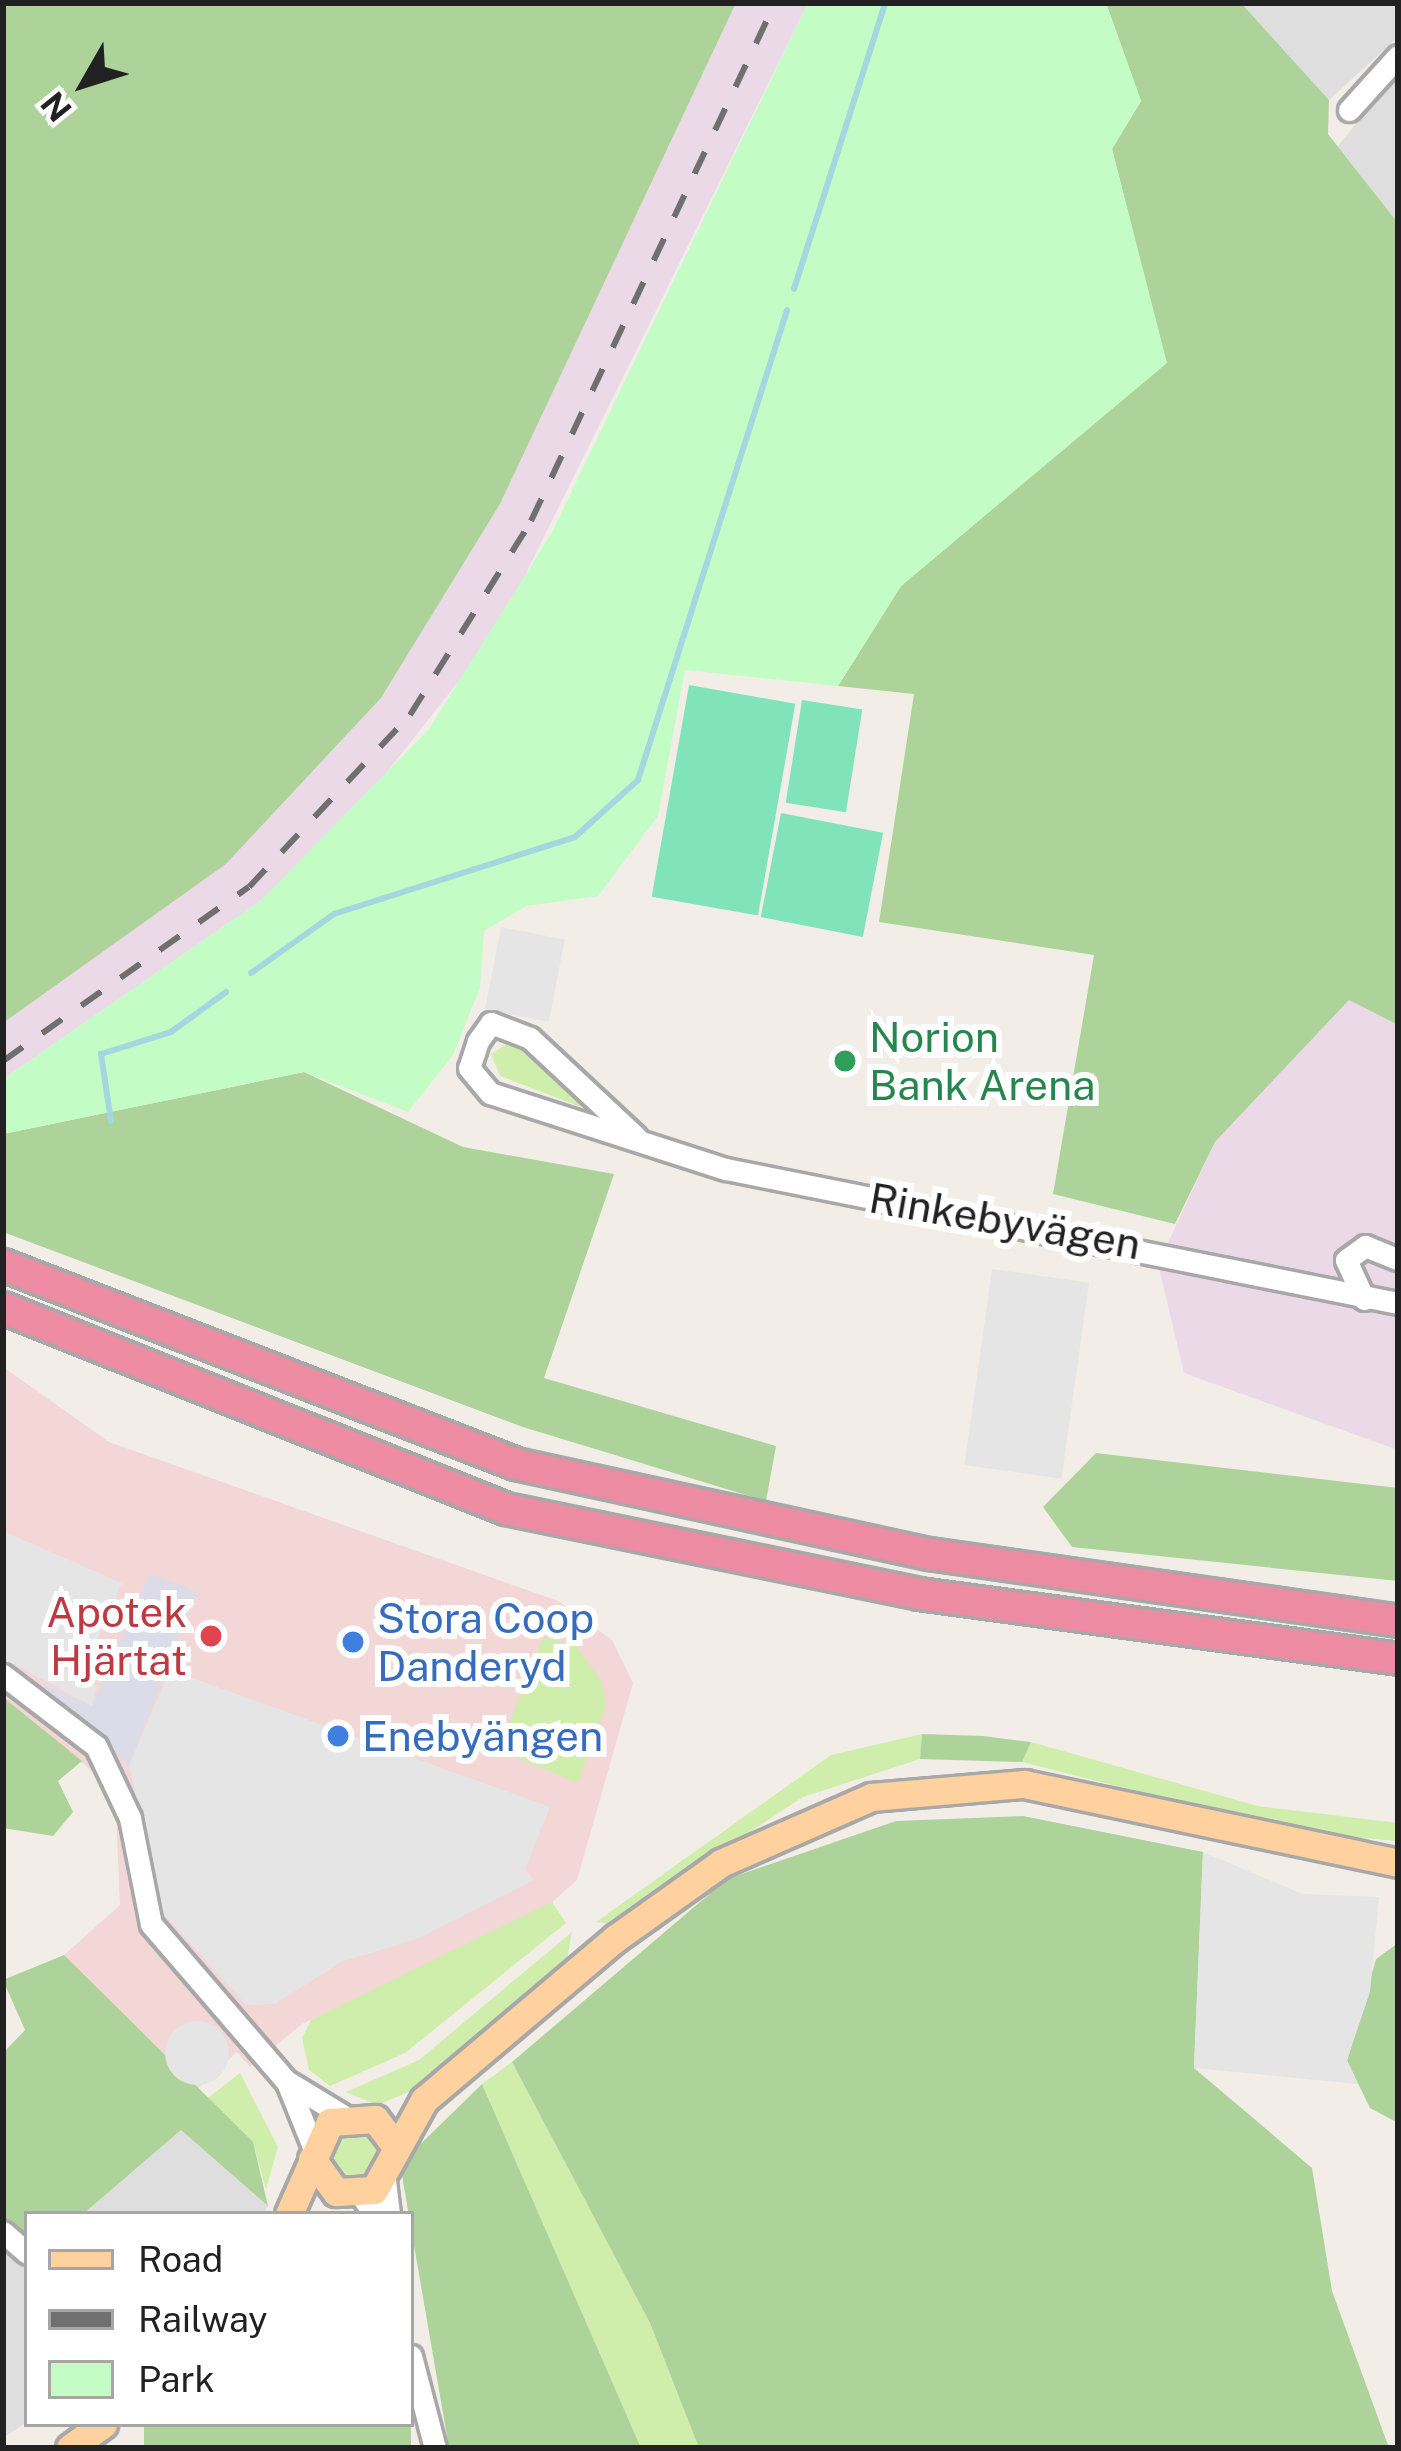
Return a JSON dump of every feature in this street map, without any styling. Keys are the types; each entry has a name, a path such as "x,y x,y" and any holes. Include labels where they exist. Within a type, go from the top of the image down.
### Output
{"highway":[{"path":"3,1265 516,1464 929,1554 1398,1622"},
{"path":"3,1308 506,1509 920,1594 1398,1659"}],"main road":[{"path":"290,2211 313,2154 342,2115 375,2119 424,2100 721,1863 871,1797 1024,1784 1398,1864"},
{"path":"312,2211 364,2196 424,2100"},
{"path":"375,2119 395,2146"},
{"path":"313,2154 364,2196"},
{"path":"70,2448 99,2427"}],"street":[{"path":"1349,110 1398,56"},
{"name":"Rinkebyvägen","path":"636,1137 512,1022 491,1023 478,1041 469,1068 490,1093 726,1169 1120,1240 1387,1304"},
{"name":"Rinkebyvägen","path":"1387,1304 1350,1288 1346,1260 1365,1246 1398,1259"},
{"path":"3,1675 96,1746 130,1818 151,1924 287,2082 342,2115"},
{"path":"287,2082 313,2154"},
{"path":"414,2368 435,2448"}],"shaded area":[{"path":"736,3 808,3 496,634 349,820 260,901 3,1079 3,1023 226,864 381,698 500,504"},
{"path":"1241,3 1398,3 1398,37 1329,100"},
{"path":"1398,72 1398,223 1338,146"},
{"path":"501,927 565,939 549,1022 485,1009"},
{"path":"1349,1000 1398,1025 1398,1450 1184,1373 1158,1264 1215,1142"},
{"path":"992,1269 1089,1283 1061,1479 964,1465"},
{"name":"Enebyängen","path":"3,1367 109,1442 558,1601 612,1640 633,1683 577,1880 540,1913 302,2024 250,2067 237,2052 193,2093 64,1955 120,1905 116,1815 100,1778 3,1697"},
{"path":"3,1531 122,1583 81,1677 97,1686 92,1706 3,1658"},
{"path":"150,1574 197,1592 129,1765 39,1683 92,1706"},
{"name":"Enebyängen","path":"170,1670 550,1807 525,1869 534,1880 417,1939 341,1962 275,2004 246,2005 162,1912 156,1888 129,1765"},
{"path":"1203,1852 1303,1894 1379,1897 1370,1992 1347,2060 1358,2084 1194,2068"},
{"path":"197,2021 220,2030 229,2053 220,2076 197,2085 174,2076 165,2053 174,2030"},
{"path":"181,2130 268,2206 265,2211 86,2211"},
{"path":"3,2246 24,2264 24,2424 3,2438"}],"green space":[{"path":"3,3 736,3 500,504 381,698 226,864 3,1023"},
{"path":"808,3 1106,3 1141,101 1112,149 1167,363 901,586 838,686 685,670 658,816 598,896 526,906 484,931 480,988 453,1055 408,1112 304,1072 3,1134 3,1079 260,901 429,729 551,534"},
{"path":"1106,3 1241,3 1329,100 1328,134 1398,223 1398,1025 1349,1000 1215,1142 1175,1224 1053,1194 1094,955 879,922 914,694 838,686 901,586 1166,363 1112,149 1141,101"},
{"path":"689,685 795,704 758,915 652,897"},
{"path":"802,700 862,710 846,812 786,803"},
{"path":"781,813 883,833 863,937 761,917"},
{"path":"512,1041 577,1094 581,1107 500,1076 491,1054"},
{"path":"304,1072 463,1147 614,1174 544,1378 776,1446 766,1501 523,1427 3,1232 3,1134"},
{"path":"1096,1453 1398,1488 1398,1581 1072,1547 1043,1507"},
{"path":"543,1637 576,1646 602,1682 606,1706 578,1783 499,1750"},
{"path":"3,1697 82,1761 58,1781 73,1812 53,1836 3,1828"},
{"path":"922,1734 920,1759 803,1797 611,1924 596,1922 831,1755"},
{"path":"922,1734 1031,1742 1022,1762 920,1759"},
{"path":"1031,1742 1258,1806 1398,1823 1398,1841 1298,1832 1022,1762"},
{"path":"1023,1816 1203,1852 1194,2068 1312,2168 1332,2291 1389,2448 699,2448 650,2323 512,2062 727,1879 896,1821"},
{"path":"552,1902 566,1923 405,2053 330,2086 309,2070 302,2038 311,2020"},
{"path":"572,1932 567,1959 416,2089 377,2105 346,2092 419,2060"},
{"path":"1398,1943 1398,2123 1370,2108 1347,2061 1376,1959"},
{"path":"64,1955 253,2142 268,2206 181,2130 86,2211 24,2211 24,2234 3,2216 3,2053 25,2030 3,1980"},
{"path":"512,2062 650,2323 699,2448 641,2448 482,2084"},
{"path":"240,2073 278,2147 266,2189 253,2142 204,2101"},
{"path":"482,2084 641,2448 449,2448 414,2245 414,2211 408,2211 400,2164"},
{"path":"355,2129 373,2137 381,2155 373,2173 355,2181 337,2173 329,2155 337,2137"},
{"path":"144,2427 411,2427 411,2448 144,2448"}],"waterway":[{"path":"794,289 885,3"},
{"path":"251,973 334,914 575,837 638,780 787,310"},
{"path":"111,1121 101,1054 171,1032 226,992"}],"railway":[{"path":"3,1061 249,887 410,715 531,521 775,3"}],"place":[{"name":"Norion Bank Arena","path":"845,1061"},
{"name":"Apotek Hjärtat","path":"211,1636"},
{"name":"Stora Coop Danderyd","path":"353,1642"},
{"name":"Enebyängen","path":"338,1736"}]}
